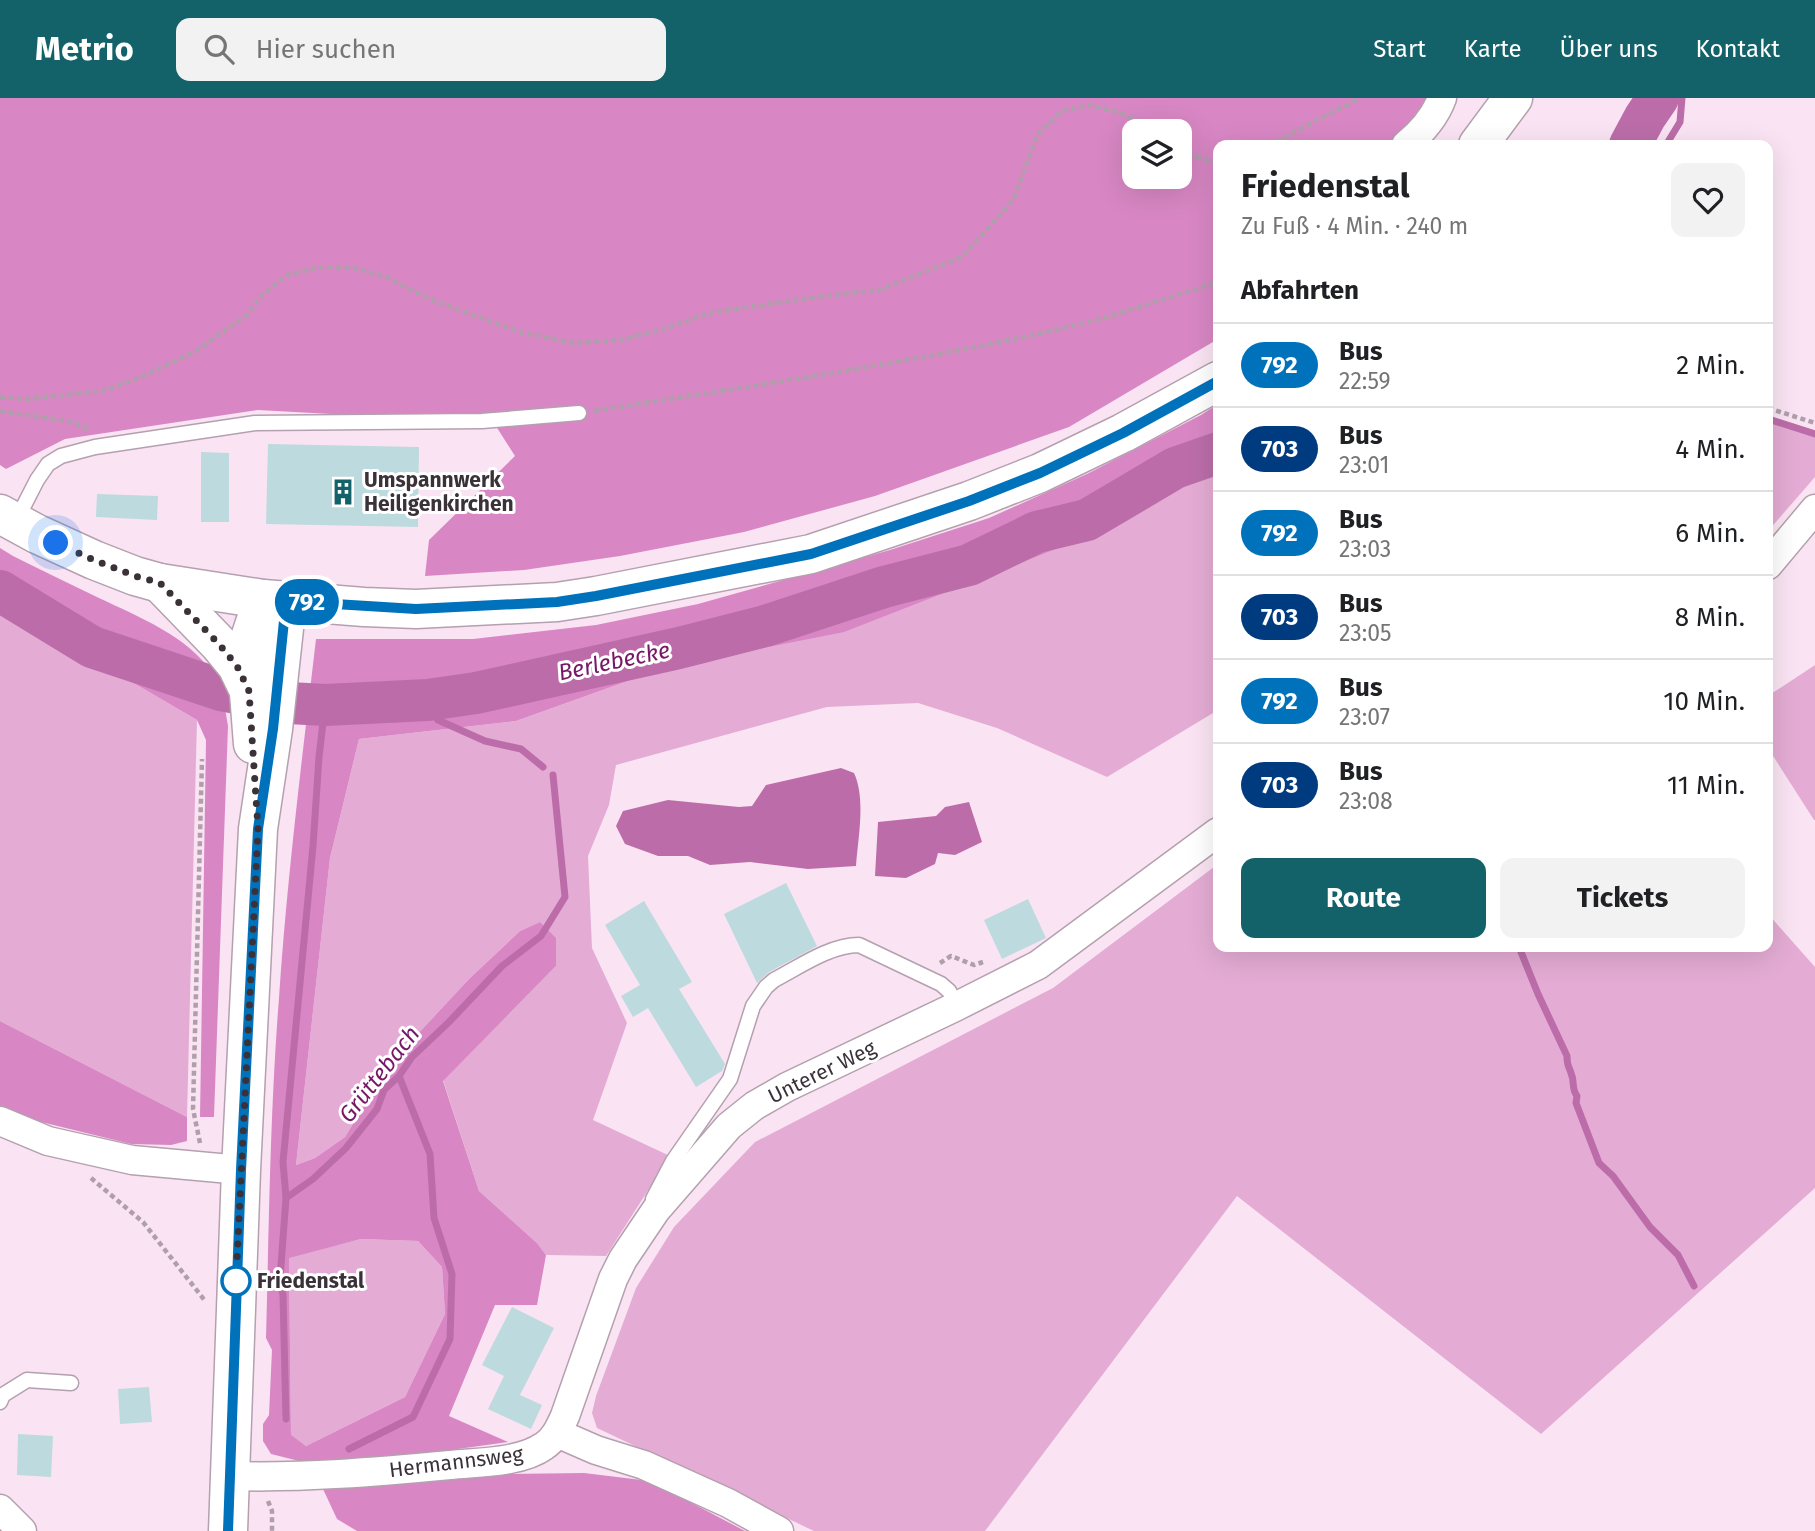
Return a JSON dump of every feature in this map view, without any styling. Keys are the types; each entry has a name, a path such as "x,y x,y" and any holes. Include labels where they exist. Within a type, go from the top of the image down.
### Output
{"main road":[{"path":"1482,140 1513,98"},
{"path":"8,518 94,560 160,583 275,600 416,609 557,602 811,554 969,501 1040,473 1123,433 1213,384"},
{"path":"160,583 219,644 256,692"},
{"path":"229,1531 241,1170 258,829 256,692 249,641 275,600"}],"street":[{"path":"1412,140 1438,109 1442,98"},
{"path":"1773,559 1815,509"},
{"name":"Unterer Weg","path":"557,1433 613,1279 623,1259 656,1210 730,1126 754,1106 787,1087 1038,965 1213,836"},
{"path":"0,1121 48,1141 132,1160 241,1170"},
{"path":"557,1433 596,1450 643,1465 728,1503 779,1531"},
{"name":"Hermannsweg","path":"230,1476 364,1474 490,1461 526,1455 545,1446 557,1433"},
{"path":"0,1508 22,1531"}],"lane":[{"path":"8,518 48,464 61,456 95,447 255,423 482,421 579,413"},
{"path":"656,1210 653,1199 673,1161 730,1079 753,1006 774,980 835,948 859,945 933,980 949,991 957,1006"},
{"path":"0,1402 3,1395 27,1380 71,1383"}],"path":[{"path":"1279,140 1360,98"},
{"path":"1,397 27,399 102,391 141,377 196,351 247,315 260,297 288,275 316,268 351,267 386,277 432,300 523,333 574,342 620,340 664,329 709,313 879,290 962,257 1014,199 1037,135 1062,111 1089,105 1134,119"},
{"path":"1192,155 1213,162"},
{"path":"579,413 969,348 1063,328 1213,283"},
{"path":"1773,410 1815,423"},
{"path":"0,411 73,422 88,429 95,447"},
{"path":"193,1109 202,760"},
{"path":"933,980 940,964 951,956 974,965 985,961"},
{"path":"90,1177 143,1222 205,1301 215,1307 236,1310"}],"shaded area":[{"path":"0,98 1443,98 1422,140 1213,140 1213,342 1069,427 875,496 744,532 620,556 524,570 425,576 429,540 515,456 494,423 258,410 65,439 6,469 0,465"},
{"path":"1213,407 1213,471 1056,549 844,632 667,667 516,721 359,739 330,858 296,1165 315,1158 345,1137 378,1082 414,1038 469,979 520,931 540,922 556,938 556,966 443,1081 479,1191 537,1243 546,1255 537,1305 495,1305 449,1416 508,1442 422,1454 303,1462 271,1454 263,1441 263,1424 269,1415 272,1350 266,1338 274,1083 286,908 316,639 473,639 596,625 698,604 890,550 989,518 1087,474","holes":["361,1239 418,1241 442,1267 445,1314 405,1397 306,1446 291,1435 289,1258"]},
{"path":"1773,417 1815,431 1815,477 1773,525"},
{"path":"1213,471 1213,713 1107,777 997,728 918,703 827,707 616,765 609,805 588,856 592,948 627,1023 593,1120 670,1156 606,1256 546,1255 537,1243 479,1191 443,1080 556,966 540,922 520,931 469,979 414,1038 378,1082 345,1137 315,1158 296,1165 330,858 359,739 516,721 667,667 956,587 1056,549"},
{"path":"0,548 162,629 203,661 219,686 228,726 214,1117 200,1117 206,740 197,720 0,605"},
{"path":"0,605 197,720 187,1117 0,1021"},
{"path":"1815,665 1815,820 1773,756 1773,693"},
{"path":"841,768 854,773 860,794 856,866 808,869 750,862 710,865 688,856 658,856 625,844 616,826 623,811 668,800 752,806 766,785"},
{"path":"969,802 982,842 955,855 938,853 935,864 906,878 875,876 878,822 936,816 945,807"},
{"path":"1213,868 1213,952 1773,952 1773,920 1815,967 1815,1188 1541,1434 1237,1196 985,1531 814,1531 597,1428 592,1413 596,1396 636,1288 674,1227 755,1142 1053,988"},
{"path":"0,1021 187,1117 187,1141 171,1145 131,1144 25,1118 0,1106"},
{"path":"361,1239 418,1241 442,1267 445,1314 405,1397 306,1446 291,1436 289,1257"},
{"path":"584,1473 650,1481 745,1531 357,1531 337,1519 323,1489 498,1474"}],"building":[{"name":"Umspannwerk Heiligenkirchen","path":"268,444 419,447 418,527 266,524"},
{"path":"201,452 229,453 229,522 201,522"},
{"path":"97,494 158,496 157,520 96,517"},
{"path":"786,883 817,946 769,972 757,983 724,914"},
{"path":"1028,899 1046,938 1002,959 984,920"},
{"path":"644,901 692,982 679,989 725,1064 722,1071 696,1087 648,1008 633,1017 621,996 640,985 605,925"},
{"path":"512,1307 554,1328 520,1395 542,1405 531,1429 488,1409 504,1376 482,1365"},
{"path":"149,1387 152,1422 120,1424 118,1389"},
{"path":"18,1434 53,1436 51,1477 17,1475"}],"waterway":[{"name":"Berlebecke","path":"1633,140 1658,98"},
{"path":"1669,140 1680,122 1682,98"},
{"path":"1773,421 1815,434"},
{"name":"Berlebecke","path":"0,591 92,647 221,690 289,703 325,705 428,700 476,693 679,648 765,626 884,587 969,565 1037,532 1087,520 1175,468 1213,455"},
{"name":"Grüttebach","path":"428,700 428,705 438,720 485,741 521,749 543,767"},
{"path":"286,1198 283,1162 325,705"},
{"name":"Grüttebach","path":"286,1419 283,1295 280,1279 286,1198 313,1179 346,1148 377,1109 384,1090 399,1076 412,1057 502,966 541,936 565,897 553,775"},
{"path":"1521,952 1567,1056 1577,1096 1576,1103 1599,1163 1613,1176 1650,1227 1678,1255 1694,1286"},
{"path":"349,1449 413,1417 450,1339 452,1274 434,1218 430,1154 399,1076"}],"bus line":[{"name":"792","path":"228,1531 236,1281 258,829 273,729 286,601 416,609 557,602 811,554 969,501 1040,473 1123,433 1213,384"}],"place":[{"name":"Umspannwerk Heiligenkirchen","path":"343,492"},
{"name":"Friedenstal","path":"236,1281"}],"route":[{"path":"56,543 135,576 160,583 219,644 237,666 249,691 258,829 236,1281"}]}
